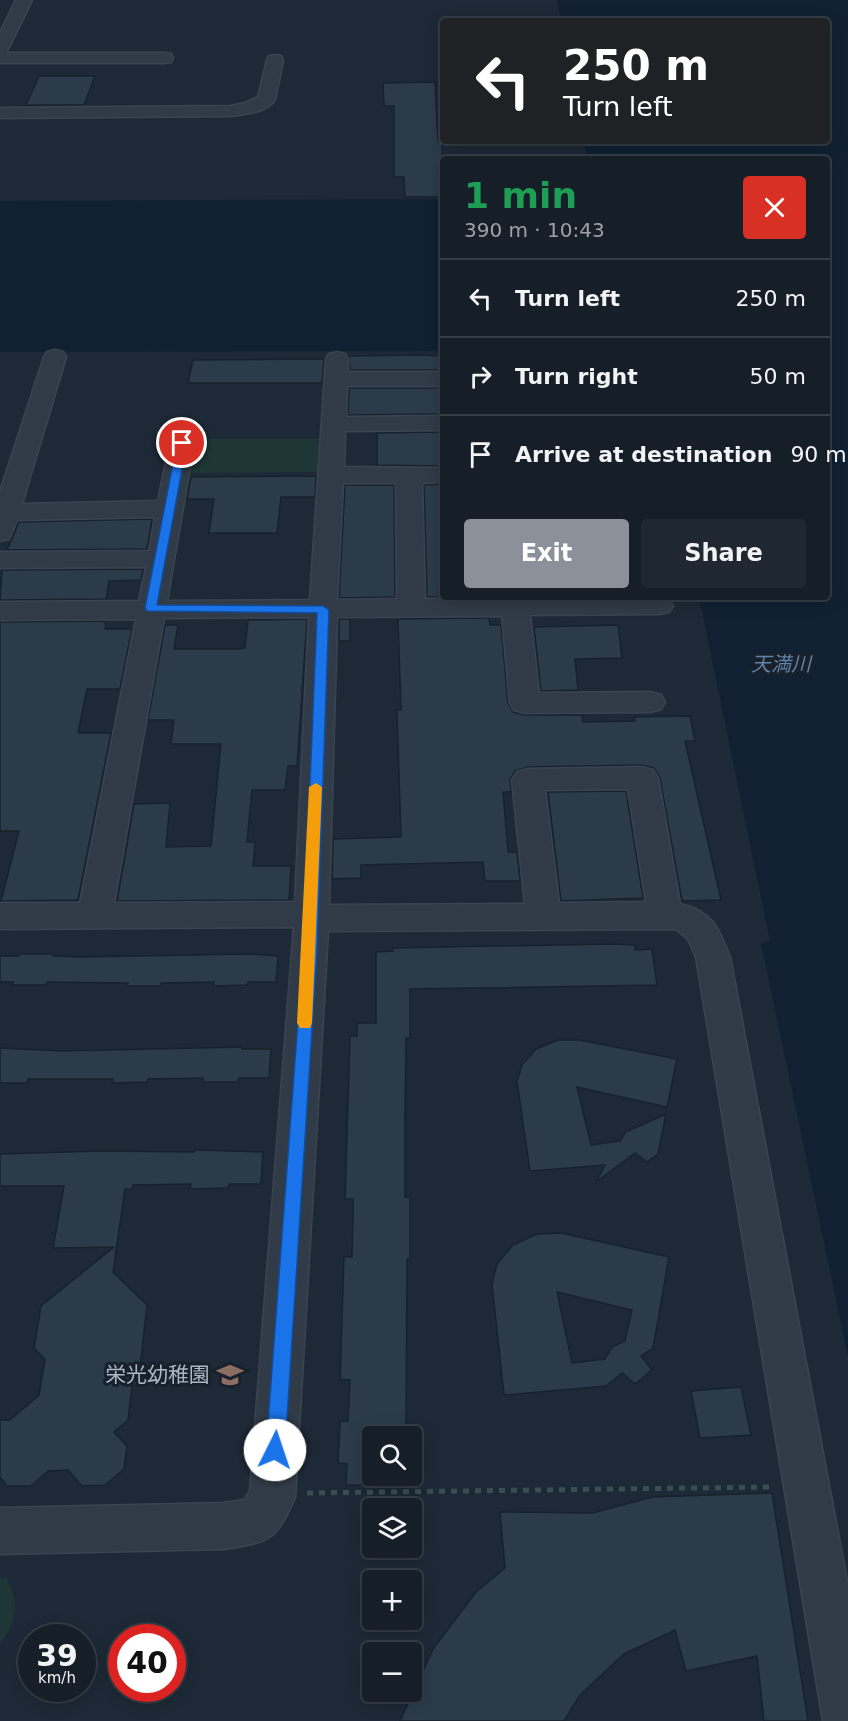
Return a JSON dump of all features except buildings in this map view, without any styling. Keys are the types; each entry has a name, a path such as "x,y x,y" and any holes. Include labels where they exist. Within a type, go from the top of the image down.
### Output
{"street":[{"path":"0,50 24,0"},
{"path":"0,58 165,58"},
{"path":"0,113 231,111 250,108 266,100 275,60"},
{"path":"55,357 10,464 2,524 170,509"},
{"path":"0,1531 224,1526 257,1521 272,1497 310,918 336,369 440,379"},
{"path":"334,424 440,423"},
{"path":"95,915 182,443"},
{"path":"330,475 440,475"},
{"path":"410,476 411,606"},
{"path":"0,560 160,559"},
{"path":"503,603 525,703 650,702"},
{"path":"0,610 151,608 323,610 503,603 659,606"},
{"path":"543,915 528,780 642,778 665,915"},
{"path":"0,915 292,914 310,918 665,915 684,916 699,926 713,957 848,1721"}],"path":[{"path":"304,1494 782,1487"}],"green space":[{"path":"188,439 326,439 324,472 182,473"},
{"path":"0,1578 6,1578 10,1587 15,1612 10,1627 0,1643"}],"water":[{"name":"天満川","path":"557,0 848,0 848,1357 761,943 770,941 700,600 830,600 830,156 586,156 584,144 830,144 830,18 560,18"},
{"path":"440,199 440,351 0,352 0,201"}],"slow traffic":[{"path":"305,1023 316,787"}],"place":[{"name":"栄光幼稚園","path":"230,1375"}],"route":[{"path":"182,443 151,608 323,610 310,953 275,1450"}]}
